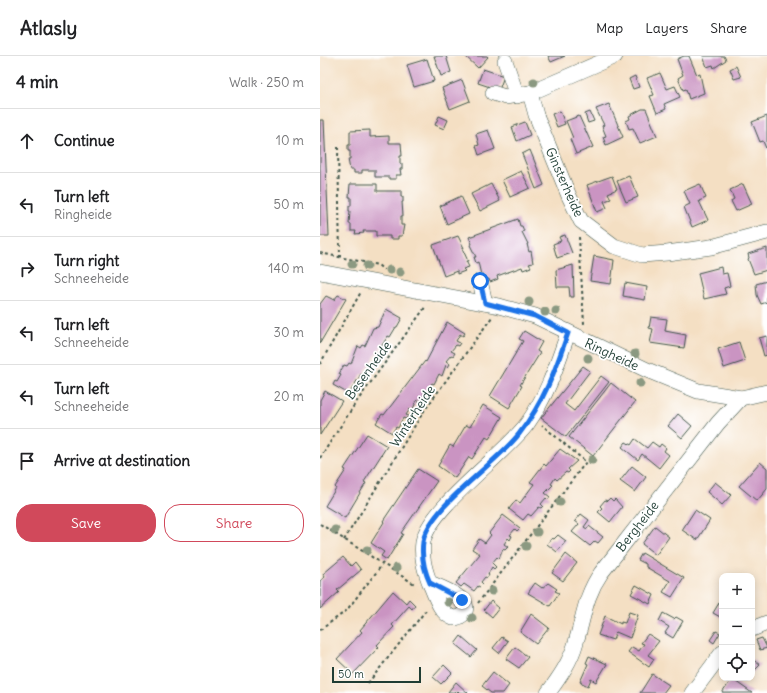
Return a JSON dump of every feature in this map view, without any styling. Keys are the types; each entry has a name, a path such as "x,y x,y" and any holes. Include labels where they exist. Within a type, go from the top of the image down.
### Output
{"street":[{"path":"493,93 506,97 524,94 584,62 615,56"},
{"name":"Ginsterheide","path":"505,61 536,115 578,216 581,221 614,246 642,254 711,247 767,232"},
{"name":"Ringheide","path":"320,272 390,284 492,305 535,316 584,341 698,392 741,398"},
{"path":"480,281 492,305"},
{"path":"424,585 462,600 465,607 464,613 459,617 452,618 445,612 437,598 424,585 423,541 432,522 514,440 532,416 548,389 568,333"},
{"path":"741,398 767,392"},
{"name":"Bergheide","path":"548,693 564,670 571,656 576,643 586,602 594,584 718,423 741,398"},
{"path":"755,628 767,623"},
{"path":"692,693 719,657"}],"path":[{"path":"338,147 340,257"},
{"path":"578,216 584,341"},
{"path":"320,253 382,267 390,284"},
{"path":"320,364 362,292 364,280"},
{"name":"Besenheide","path":"320,458 355,404 424,309 427,292"},
{"name":"Winterheide","path":"344,540 492,305"},
{"path":"462,600 470,599 479,603 586,462 532,416"},
{"path":"320,524 382,565 424,585"},
{"path":"320,630 346,611 382,565"},
{"path":"368,683 437,598"}],"building":[{"path":"434,56 446,56 451,72 441,76"},
{"path":"465,56 487,56 488,57 478,68"},
{"path":"548,56 565,56 551,62"},
{"path":"684,56 689,56 697,75 700,74 704,93 689,99 686,89 683,90 678,78 683,75 677,59"},
{"path":"703,56 724,56 726,60 714,68 713,65 707,67"},
{"path":"427,59 434,81 414,87 407,65"},
{"path":"736,66 741,77 734,79 730,69"},
{"path":"483,69 504,76 499,90 478,83"},
{"path":"660,73 667,89 675,86 680,97 664,104 666,109 657,113 650,96 654,95 647,78"},
{"path":"635,76 639,87 633,89 629,79"},
{"path":"462,80 470,101 450,109 442,88"},
{"path":"609,104 623,137 606,145 603,137 606,136 602,126 604,125 596,109"},
{"path":"642,109 646,109 657,136 640,143 633,128 629,129 626,121 630,119 629,116"},
{"path":"560,111 565,124 557,127 552,114"},
{"path":"590,112 594,121 588,123 585,114"},
{"path":"439,116 448,120 444,129 435,125"},
{"path":"579,116 593,147 576,154 570,139 573,138 566,121"},
{"path":"767,116 767,151 763,141 760,142 752,122"},
{"path":"320,120 324,120 329,236 320,236"},
{"path":"525,122 530,135 517,141 512,127"},
{"path":"370,130 370,137 389,136 389,143 401,143 402,156 400,156 400,164 402,164 402,169 400,169 401,175 396,175 396,179 389,179 389,177 375,177 375,170 362,170 362,173 354,173 354,170 350,170 348,159 350,159 350,151 348,151 348,145 350,145 350,131"},
{"path":"488,130 495,149 479,155 476,146 479,145 476,134"},
{"path":"530,150 544,185 536,189 522,154"},
{"path":"521,171 530,188 510,197 502,180"},
{"path":"612,176 617,189 608,193 611,199 604,201 607,208 597,212 587,185"},
{"path":"629,176 638,197 626,202 617,181"},
{"path":"350,184 377,184 377,191 401,191 401,197 403,197 403,216 401,216 401,225 404,225 402,236 398,236 398,239 390,239 390,236 376,236 376,231 363,231 364,233 355,234 356,231 351,231 351,224 349,224 349,206 351,206 351,197 349,197"},
{"path":"491,184 500,201 480,211 471,194"},
{"path":"700,184 706,198 699,201 708,220 692,227 684,207 690,204 684,191"},
{"path":"743,184 752,204 736,211 731,201 734,199 730,190"},
{"path":"461,196 469,214 447,224 440,206"},
{"path":"518,219 520,226 522,226 524,231 522,232 528,244 529,252 531,251 533,263 529,264 531,267 523,270 522,267 497,276 498,279 490,282 489,279 485,280 481,275 478,262 476,263 474,257 476,257 470,245 472,244 469,237"},
{"path":"565,235 572,253 557,258 553,244 561,241 559,237"},
{"path":"458,236 464,248 462,248 469,267 463,269 465,271 457,274 457,271 444,276 433,245"},
{"path":"767,248 767,270 754,274 748,259 748,254"},
{"path":"594,256 614,260 611,284 590,281"},
{"path":"573,265 574,297 570,297 569,287 557,287 556,270"},
{"path":"721,267 722,274 727,273 730,286 724,288 726,294 704,299 698,273"},
{"path":"767,281 767,302 761,304 757,295 756,284"},
{"path":"625,283 647,287 645,300 623,296"},
{"path":"338,295 346,299 320,343 320,304 326,296 334,300"},
{"path":"386,309 402,318 390,337 388,336 363,375 361,374 349,394 333,385 335,381 337,382 341,375 339,374 344,365 347,366 349,363 351,364 358,346 361,348 363,345 365,346 373,328 378,327"},
{"path":"651,317 667,319 665,331 686,335 684,348 650,343 653,329 649,328"},
{"path":"447,322 465,333 463,336 460,334 456,341 460,343 451,351 455,353 446,361 450,364 448,367 446,365 442,376 439,374 434,384 432,383 428,389 429,390 427,393 425,392 420,402 417,400 412,411 410,409 406,415 408,416 406,419 403,418 398,428 396,427 392,433 376,423 382,414 384,415 425,361 426,362"},
{"path":"524,331 542,342 537,351 540,353 520,385 522,386 509,408 490,396 523,341 519,339"},
{"path":"767,336 767,355 764,356 759,338"},
{"path":"739,342 745,361 724,368 718,349"},
{"path":"583,366 590,371 565,404 574,411 601,376 609,382 566,437 541,418"},
{"path":"611,383 635,402 593,456 569,437"},
{"path":"325,391 342,401 320,435 320,400"},
{"path":"483,405 502,417 489,439 486,437 472,459 469,457 455,478 438,466 450,445 453,447 466,425 470,427"},
{"path":"678,414 692,426 682,438 668,426"},
{"path":"367,434 387,446 364,482 366,483 345,518 325,506 346,470 344,469"},
{"path":"635,439 647,448 652,442 659,447 661,444 666,448 664,451 669,455 659,468 642,454 638,460 622,447 626,442 631,445"},
{"path":"560,449 577,461 568,469 570,471 568,473 566,472 557,480 555,478 551,484 553,485 545,493 550,497 548,500 546,498 541,504 543,506 541,508 539,507 531,516 528,514 523,520 509,509 516,500 520,503 534,484 530,482 544,464 546,466"},
{"path":"760,462 767,468 767,489 757,501 739,486"},
{"path":"632,466 646,477 635,492 620,481"},
{"path":"418,469 437,481 401,533 403,534 387,560 381,556 384,552 371,543 384,522 383,521"},
{"path":"715,482 731,495 722,505 707,492"},
{"path":"610,498 613,501 615,499 622,507 610,522 598,512 602,508 600,506 605,500 607,501"},
{"path":"695,510 710,520 697,540 682,530"},
{"path":"581,514 589,520 584,527 587,529 589,526 603,537 598,543 595,541 590,546 572,532 579,524 575,521"},
{"path":"503,515 520,528 517,531 515,529 510,535 512,536 510,540 508,538 504,544 508,547 505,550 503,549 499,559 497,557 492,563 496,567 494,569 492,567 487,578 485,577 481,582 483,584 480,587 478,586 474,591 464,584 461,587 456,583 480,554 472,549 479,539 485,543 491,535 489,533"},
{"path":"655,526 669,537 656,555 642,544"},
{"path":"558,535 566,541 557,552 547,544 552,538 554,539"},
{"path":"642,553 684,578 672,597 663,592 670,581 646,567 646,564 638,560"},
{"path":"566,554 577,563 563,581 552,573"},
{"path":"343,557 351,566 355,562 361,570 337,590 339,592 320,609 320,581 325,577 323,574"},
{"path":"535,583 542,588 548,583 557,589 555,591 559,593 550,606 528,593"},
{"path":"636,585 654,595 650,604 631,594"},
{"path":"393,591 406,603 409,599 415,605 412,609 409,606 392,625 394,627 377,645 379,647 353,674 337,659 362,632 360,630"},
{"path":"491,601 499,608 492,617 484,610"},
{"path":"719,603 719,616 713,613"},
{"path":"629,612 638,615 630,638 616,632 613,640 598,635 605,616 621,624 621,622 625,623"},
{"path":"663,613 674,619 676,617 683,621 673,638 665,633 669,627 659,621"},
{"path":"531,614 549,628 536,644 520,632"},
{"path":"716,631 719,632 714,643 710,640"},
{"path":"648,634 659,641 648,655 654,659 649,667 628,652 632,647 639,651 644,644 641,643"},
{"path":"461,636 477,650 471,657 455,644"},
{"path":"502,637 508,641 499,653 493,648"},
{"path":"762,638 767,648 760,650 756,640"},
{"path":"515,647 528,657 519,668 506,659"},
{"path":"589,656 607,664 596,682 591,679 588,686 580,682 588,664 586,663"},
{"path":"755,661 760,665 755,670"},
{"path":"444,665 452,673 441,684 433,677"},
{"path":"493,672 509,685 503,693 491,693 482,686"},
{"path":"652,674 669,685 663,693 640,693"},
{"path":"731,681 735,681 752,693 722,693"},
{"path":"456,682 468,693 448,692"}],"route":[{"path":"462,600 459,597 430,583 422,558 423,541 436,516 518,436 528,422 548,389 568,333 535,316 485,303 480,281"}]}
